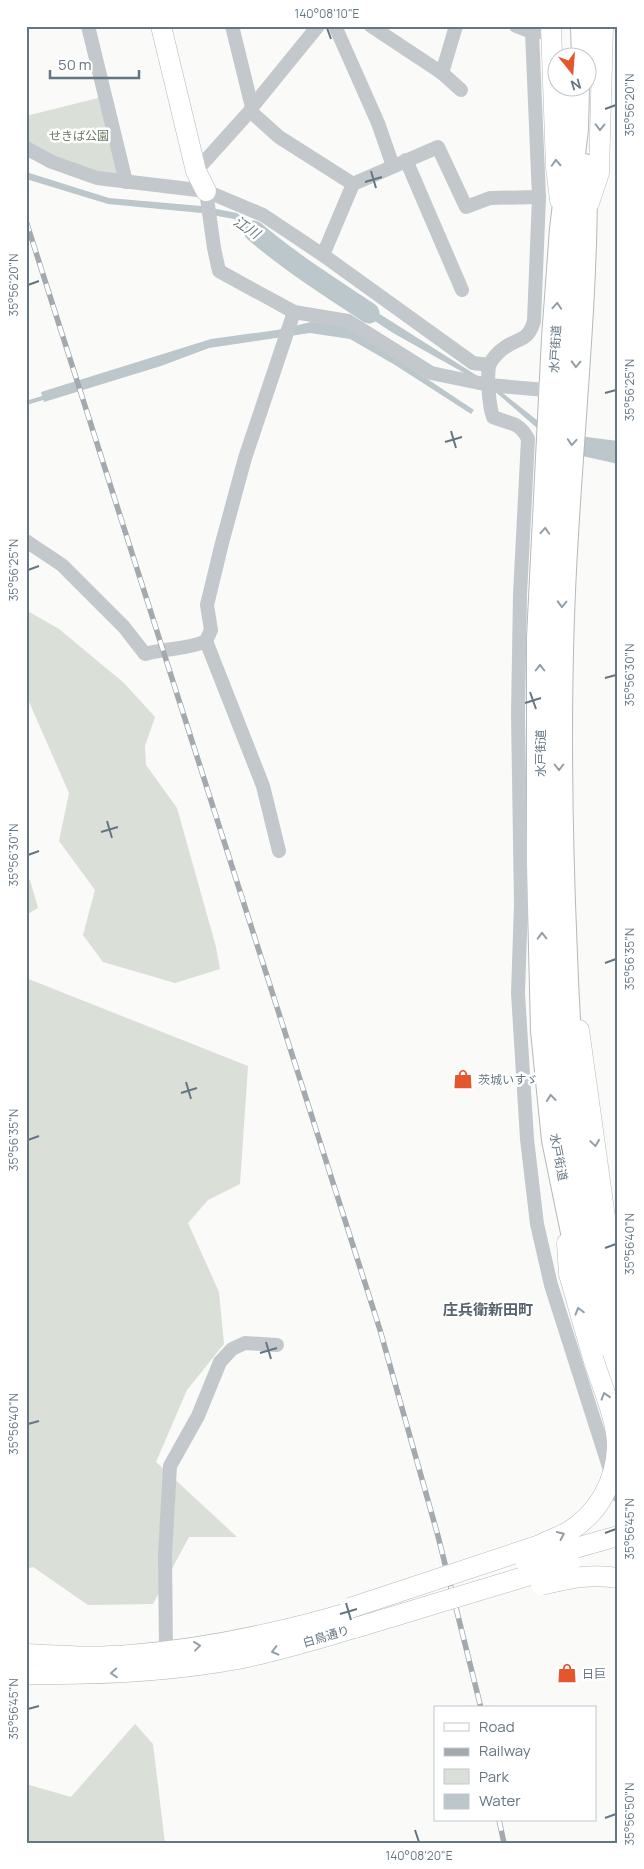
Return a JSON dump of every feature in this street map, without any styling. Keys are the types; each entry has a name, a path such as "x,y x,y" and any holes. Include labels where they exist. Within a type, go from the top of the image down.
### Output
{"highway":[{"path":"584,26 585,48"},
{"path":"552,29 568,48"},
{"path":"577,98 585,213"},
{"path":"563,229 584,98"},
{"name":"水戸街道","path":"585,213 543,555 540,638 529,714 540,864 544,1031 555,1140 582,1271 618,1383"},
{"name":"水戸街道","path":"563,229 555,338 564,392 564,536 559,762 561,887 567,1040 579,1149 590,1222 601,1270 618,1323"}],"main road":[{"path":"161,26 196,171 206,191"},
{"name":"水戸街道","path":"585,213 599,173 603,26"},
{"name":"水戸街道","path":"552,29 556,167 563,229"},
{"path":"561,887 605,1217 618,1272"},
{"path":"353,1619 568,1532 585,1520 609,1488 615,1465 617,1445 613,1423 569,1274 565,1220 555,1140"},
{"name":"白鳥通り","path":"26,1674 87,1675 191,1666 238,1659 315,1631 618,1536"},
{"name":"白鳥通り","path":"353,1619 618,1549"},
{"path":"353,1619 565,1579 600,1575 618,1578"},
{"name":"白鳥通り","path":"26,1654 91,1657 130,1655 315,1631"}],"street":[{"path":"88,26 126,182"},
{"path":"232,26 251,109 279,137 353,184"},
{"path":"196,171 251,109 318,26"},
{"path":"335,26 378,123 393,166"},
{"path":"371,26 442,73 461,90"},
{"path":"442,73 456,26"},
{"path":"516,26 552,29 539,197 534,320 531,331 526,337 502,349 489,364 490,407 493,417 513,423 523,429 528,439 520,595 529,714 518,993 528,1139 537,1224 551,1286 618,1495"},
{"path":"323,255 353,184 438,147 466,208 490,198 539,197"},
{"path":"26,148 52,162 97,178 206,191 263,215 323,255 473,363 489,364"},
{"path":"406,160 462,290"},
{"path":"206,191 219,270 294,312 348,321 431,373 489,385 564,392"},
{"path":"279,851 263,786 206,641 210,630 207,605 245,458 294,312"},
{"path":"26,541 62,565 124,627 145,654 193,647 206,641"},
{"path":"166,1650 165,1556 170,1466 198,1416 220,1362 232,1349 245,1343 277,1345"}],"green space":[{"name":"せきば公園","path":"102,97 119,171 115,177 55,159 27,141 26,116"},
{"path":"26,610 59,629 124,683 155,717 145,746 146,765 177,808 216,947 220,969 175,983 103,962 83,935 95,890 59,841 69,793 26,695"},
{"path":"26,878 30,880 38,908 26,915"},
{"path":"26,978 248,1066 240,1184 208,1200 188,1223 219,1292 224,1344 187,1390 156,1462 237,1537 189,1537 153,1604 88,1605 33,1567 26,1569"},
{"path":"135,1724 153,1744 165,1843 26,1843 26,1784 71,1797"}],"water":[{"path":"26,172 109,198 201,206 237,213 278,247 273,252 234,219 201,213 108,204 26,179"},
{"path":"348,294 495,387 547,428 545,435 491,388 393,333 343,300"},
{"path":"311,322 346,325 474,410 471,414 395,365 350,339 310,333 209,348 161,366 44,402 41,392 211,339 277,330"},
{"path":"579,436 618,441 618,464 578,455"}],"waterway":[{"name":"江川","path":"254,231 296,264 369,313"},
{"path":"26,403 46,397"}],"railway":[{"path":"26,221 380,1330 438,1536 480,1706"},
{"path":"499,1822 504,1843"}],"place":[{"name":"茨城いすゞ","path":"463,1079"},
{"name":"日巨","path":"567,1673"}],"district":[{"name":"庄兵衛新田町","path":"488,1309"}]}
